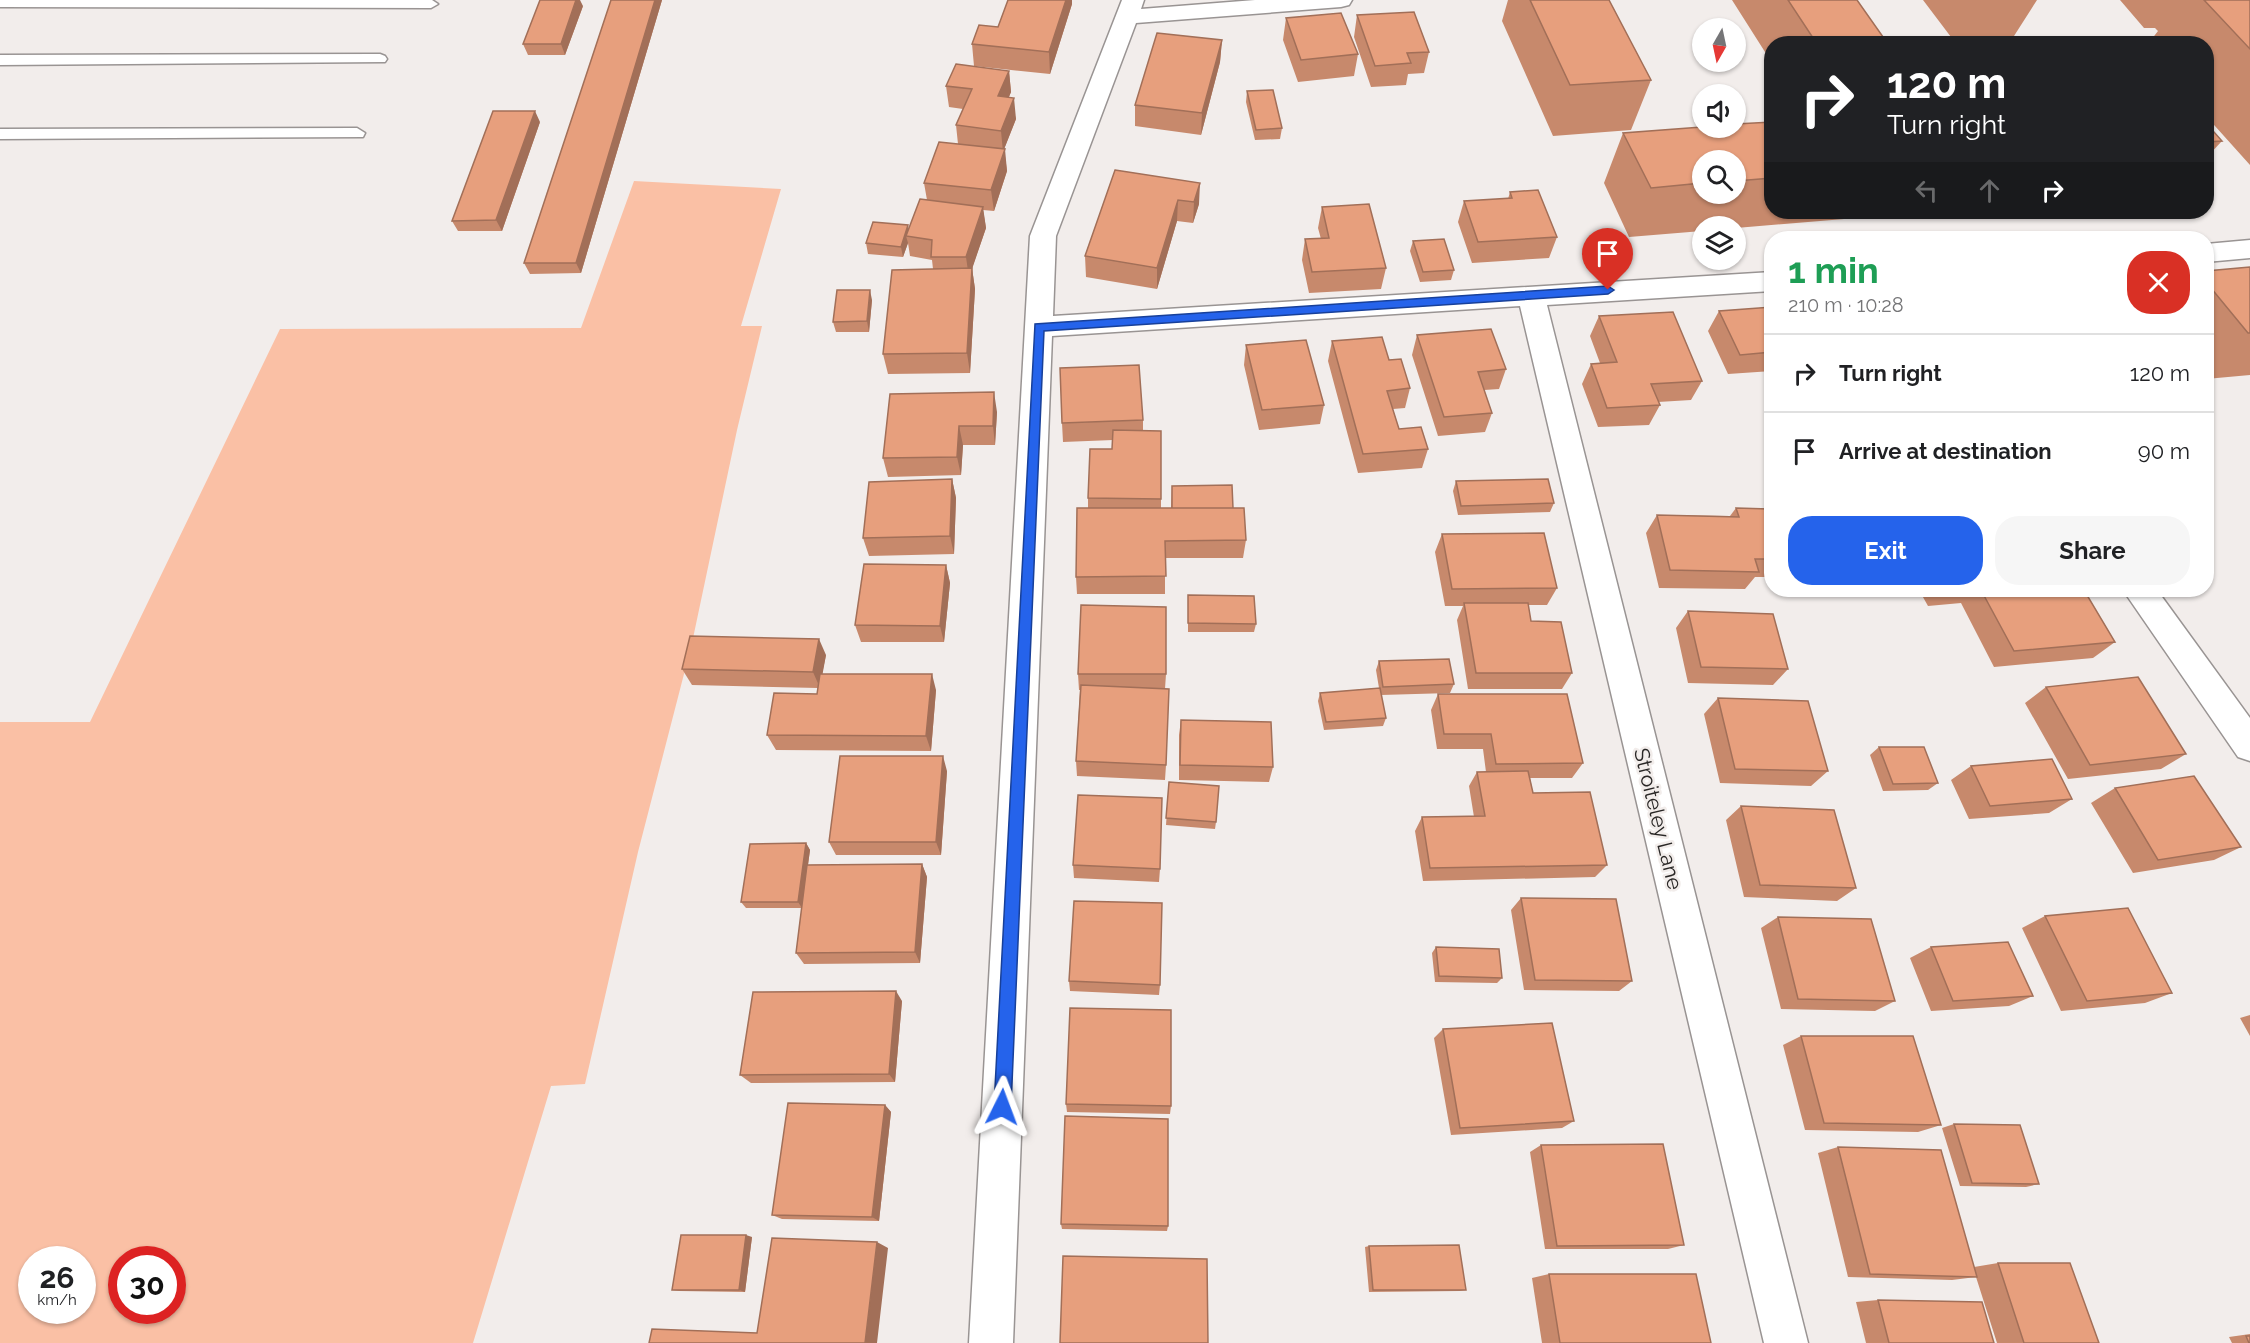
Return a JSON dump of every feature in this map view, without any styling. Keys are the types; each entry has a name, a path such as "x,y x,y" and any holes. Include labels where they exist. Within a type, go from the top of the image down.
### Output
{"street":[{"path":"991,1343 1043,236 1129,9 1341,0"},
{"path":"2214,252 2250,249"},
{"path":"1039,327 1764,281"},
{"name":"Stroiteley Lane","path":"1531,295 1786,1343"},
{"path":"2144,597 2250,746"}],"lane":[{"path":"0,3 431,4"},
{"path":"0,60 380,59"},
{"path":"0,134 357,133"}],"shaded area":[{"path":"634,181 781,189 741,326 762,326 737,430 692,643 638,852 585,1084 551,1086 473,1343 0,1343 0,722 90,722 280,329 581,328"}],"building":[{"path":"540,0 576,0 561,44 523,44"},
{"path":"611,0 655,0 576,263 524,263"},
{"path":"1008,0 1066,0 1049,52 972,44 979,25 998,27"},
{"path":"1530,0 1609,0 1651,80 1570,85"},
{"path":"1788,0 1857,0 1882,36 1812,36"},
{"path":"2204,0 2250,0 2250,49"},
{"path":"1414,12 1429,52 1407,53 1411,63 1375,66 1357,15"},
{"path":"1341,13 1358,54 1301,60 1286,18"},
{"path":"1157,33 1222,40 1202,113 1135,105"},
{"path":"956,64 1009,71 998,96 1014,98 1001,131 956,125 972,89 946,86"},
{"path":"1273,90 1282,128 1256,130 1247,91"},
{"path":"493,111 535,111 496,220 452,221"},
{"path":"1764,122 1764,179 1746,180 1746,150 1692,150 1692,184 1651,188 1623,133 1692,128 1692,138 1746,138 1746,123"},
{"path":"2214,132 2222,141 2214,142"},
{"path":"939,142 1005,149 991,190 924,183"},
{"path":"1115,170 1200,183 1194,202 1178,200 1157,268 1085,256"},
{"path":"1538,190 1557,237 1478,242 1464,201 1512,198 1510,192"},
{"path":"920,199 983,207 966,257 931,257 932,240 906,236"},
{"path":"1369,204 1386,268 1312,272 1305,239 1329,238 1322,207"},
{"path":"873,222 908,225 901,247 866,243"},
{"path":"1444,239 1454,270 1423,272 1413,241"},
{"path":"2250,267 2250,333 2214,292 2214,270"},
{"path":"972,268 967,353 883,354 892,270"},
{"path":"837,290 870,290 867,321 833,322"},
{"path":"1764,308 1764,353 1740,355 1719,311"},
{"path":"1673,312 1702,381 1651,384 1660,405 1607,408 1591,364 1617,362 1599,316"},
{"path":"1491,329 1506,369 1478,372 1492,413 1444,417 1417,335"},
{"path":"1382,337 1389,360 1401,359 1410,388 1387,391 1399,429 1421,427 1428,449 1363,454 1332,341"},
{"path":"1306,340 1324,405 1262,410 1246,345"},
{"path":"1139,365 1143,420 1062,423 1060,368"},
{"path":"994,392 993,426 959,426 957,457 883,458 890,394"},
{"path":"1113,430 1161,431 1161,499 1088,498 1090,449 1112,449"},
{"path":"952,479 950,536 863,538 869,482"},
{"path":"1548,479 1554,503 1461,506 1456,481"},
{"path":"1232,485 1233,508 1172,508 1172,486"},
{"path":"1077,508 1244,508 1246,540 1165,541 1166,576 1076,577"},
{"path":"1736,508 1764,509 1764,559 1755,559 1759,572 1670,570 1657,515 1739,517"},
{"path":"1544,533 1557,588 1452,589 1442,534"},
{"path":"864,564 946,565 940,626 855,625"},
{"path":"1188,595 1254,596 1256,624 1188,623"},
{"path":"1985,597 2088,597 2115,642 2014,651"},
{"path":"1464,603 1528,603 1531,621 1561,622 1572,673 1476,673"},
{"path":"1081,605 1166,607 1166,674 1078,674"},
{"path":"1688,611 1773,614 1788,669 1701,667"},
{"path":"690,636 819,639 813,672 682,669"},
{"path":"1449,659 1454,684 1383,687 1379,661"},
{"path":"820,674 932,674 926,736 767,735 774,693 817,694"},
{"path":"2138,677 2186,754 2090,765 2046,687"},
{"path":"1081,685 1169,689 1166,765 1076,761"},
{"path":"1380,688 1386,718 1326,722 1320,693"},
{"path":"1438,694 1567,694 1583,763 1496,764 1491,734 1444,734"},
{"path":"1718,698 1808,701 1828,771 1735,769"},
{"path":"1181,720 1271,722 1273,767 1180,765"},
{"path":"1879,747 1924,747 1938,783 1893,784"},
{"path":"840,756 943,756 936,842 829,842"},
{"path":"2052,759 2072,799 1990,806 1971,766"},
{"path":"1528,771 1533,793 1590,792 1607,865 1430,868 1422,817 1485,816 1477,772"},
{"path":"2194,776 2241,847 2158,860 2115,788"},
{"path":"1169,782 1219,786 1216,822 1166,818"},
{"path":"1078,795 1162,798 1160,869 1073,865"},
{"path":"1741,806 1834,810 1856,888 1760,885"},
{"path":"806,843 798,902 741,902 750,844"},
{"path":"922,864 915,952 796,953 807,865"},
{"path":"1521,898 1616,899 1632,981 1535,980"},
{"path":"1074,901 1162,903 1160,985 1069,981"},
{"path":"2128,908 2172,993 2087,1001 2045,916"},
{"path":"1778,917 1871,919 1895,1001 1798,999"},
{"path":"2008,942 2033,996 1953,1001 1931,947"},
{"path":"1436,947 1499,949 1502,978 1439,976"},
{"path":"896,991 889,1074 740,1075 753,992"},
{"path":"1070,1008 1171,1010 1171,1106 1066,1104"},
{"path":"1552,1023 1574,1121 1460,1128 1443,1029"},
{"path":"1801,1036 1913,1036 1941,1125 1824,1123"},
{"path":"788,1103 885,1105 872,1217 772,1215"},
{"path":"1065,1116 1168,1119 1168,1226 1061,1224"},
{"path":"1954,1124 2020,1125 2039,1184 1972,1183"},
{"path":"1663,1144 1684,1245 1557,1246 1541,1145"},
{"path":"1838,1147 1941,1150 1977,1277 1870,1274"},
{"path":"681,1235 746,1235 739,1290 672,1290"},
{"path":"772,1238 877,1242 865,1343 649,1343 652,1329 757,1333"},
{"path":"1459,1245 1466,1290 1373,1290 1369,1246"},
{"path":"1063,1256 1207,1259 1208,1343 1060,1343"},
{"path":"1998,1263 2070,1263 2099,1343 2024,1343"},
{"path":"1549,1274 1696,1274 1711,1343 1560,1343"},
{"path":"1878,1300 1982,1302 1994,1343 1889,1343"}],"route":[{"path":"1002,1107 1039,327 1608,290"}]}
